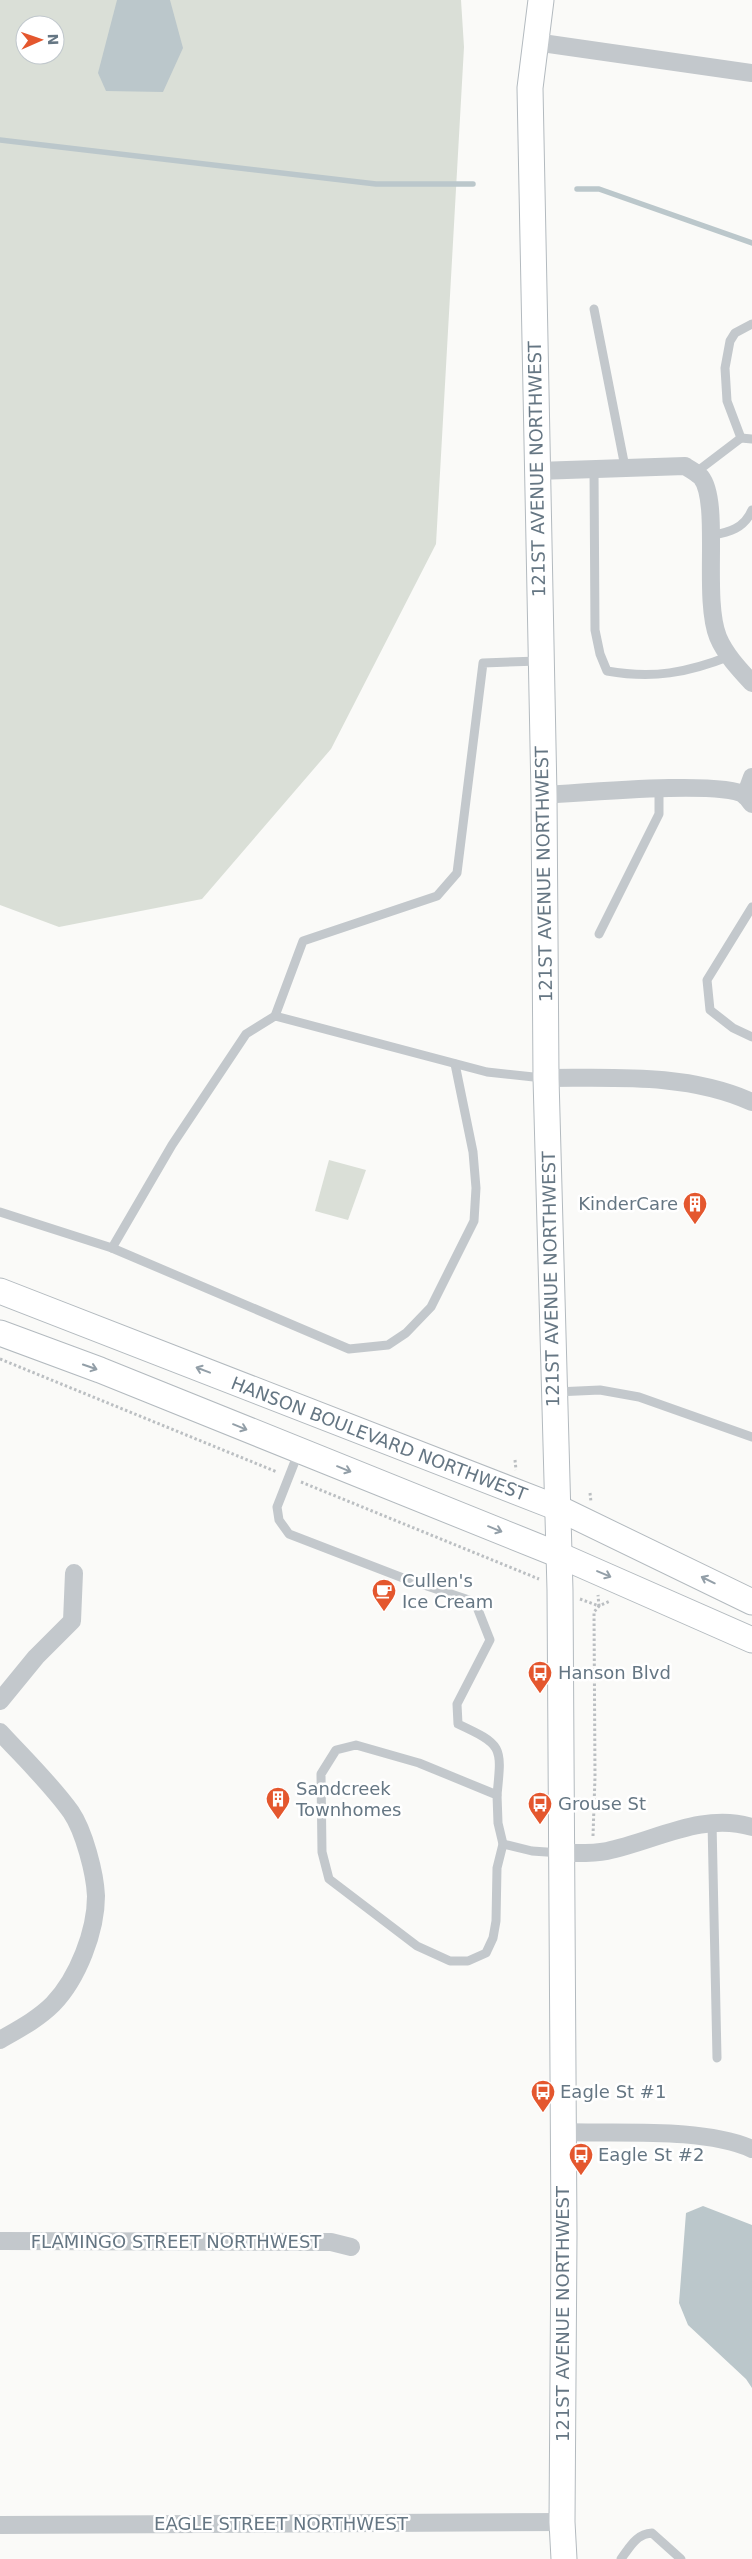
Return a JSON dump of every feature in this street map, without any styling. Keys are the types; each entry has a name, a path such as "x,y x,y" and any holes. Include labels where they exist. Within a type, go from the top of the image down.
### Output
{"street":[{"name":"121ST AVENUE NORTHWEST","path":"540,0 530,88 544,795 546,1078 559,1555 563,2132 562,2522 564,2559"},
{"path":"535,42 752,73"},
{"path":"537,471 685,466 701,478 710,505 710,598 718,636 730,656 752,683"},
{"path":"544,795 700,788 729,790 749,800 752,777"},
{"path":"546,1078 643,1078 695,1084 724,1090 752,1102"},
{"name":"HANSON BOULEVARD NORTHWEST","path":"0,1291 558,1508 752,1602"},
{"path":"0,1304 34,1318 68,1318"},
{"path":"0,1333 100,1370 559,1555 752,1640"},
{"path":"0,1702 36,1657 72,1621 74,1573"},
{"path":"0,1732 71,1812 82,1834 96,1896 90,1935 75,1976 54,2003 32,2022 0,2040"},
{"path":"561,1853 606,1851 666,1835 688,1826 712,1822 740,1824 752,1828"},
{"path":"563,2132 697,2136 722,2139 752,2149"},
{"name":"FLAMINGO STREET NORTHWEST","path":"0,2241 331,2242 351,2247"},
{"name":"EAGLE STREET NORTHWEST","path":"0,2526 562,2522"}],"lane":[{"path":"594,309 625,468"},
{"path":"741,438 727,401 725,368 730,341 735,333 752,324"},
{"path":"695,474 741,438 752,439"},
{"path":"594,469 595,630 600,654 608,671 629,675 672,674 700,668 730,656"},
{"path":"710,536 733,532 743,524 752,510"},
{"path":"112,1248 172,1145 246,1034 276,1016 302,941 437,896 457,873 483,663 541,661"},
{"path":"599,934 659,814 660,790"},
{"path":"752,907 707,980 710,1010 732,1028 752,1038"},
{"path":"276,1016 487,1072 546,1078"},
{"path":"0,1212 112,1248 349,1349 388,1344 406,1333 431,1307 474,1221 476,1188 473,1152 455,1064"},
{"path":"554,1392 600,1390 639,1397 752,1437"},
{"path":"299,1451 287,1476 277,1507 279,1520 288,1534 412,1581 475,1602 490,1640 457,1704 458,1724 494,1742 500,1766 497,1795 498,1824 503,1844 497,1868 496,1921 493,1938 486,1953 468,1961 450,1960 417,1946 329,1879 322,1852 321,1774 336,1750 356,1745 420,1763 497,1795"},
{"path":"712,1822 717,2058"},
{"path":"503,1844 532,1851 561,1853"},
{"path":"621,2559 636,2538 643,2534 652,2533 681,2559"}],"path":[{"path":"0,1359 526,1572"},
{"path":"592,1852 595,1777 594,1612 598,1606 612,1601"}],"shaded area":[{"path":"0,0 461,0 464,47 436,544 331,749 202,899 59,927 0,905"},
{"path":"117,0 170,0 183,48 163,92 106,91 98,73"},
{"path":"329,1160 366,1170 348,1220 315,1211"},
{"path":"703,2206 752,2225 752,2388 746,2379 688,2325 679,2303 686,2213"}],"waterway":[{"path":"0,140 376,184 473,184"},
{"path":"577,189 599,189 752,243"}],"place":[{"name":"KinderCare","path":"695,1225"},
{"name":"Cullen's Ice Cream","path":"384,1612"},
{"name":"Hanson Blvd","path":"540,1694"},
{"name":"Sandcreek Townhomes","path":"278,1820"},
{"name":"Grouse St","path":"540,1825"},
{"name":"Eagle St #1","path":"543,2113"},
{"name":"Eagle St #2","path":"581,2176"}]}
